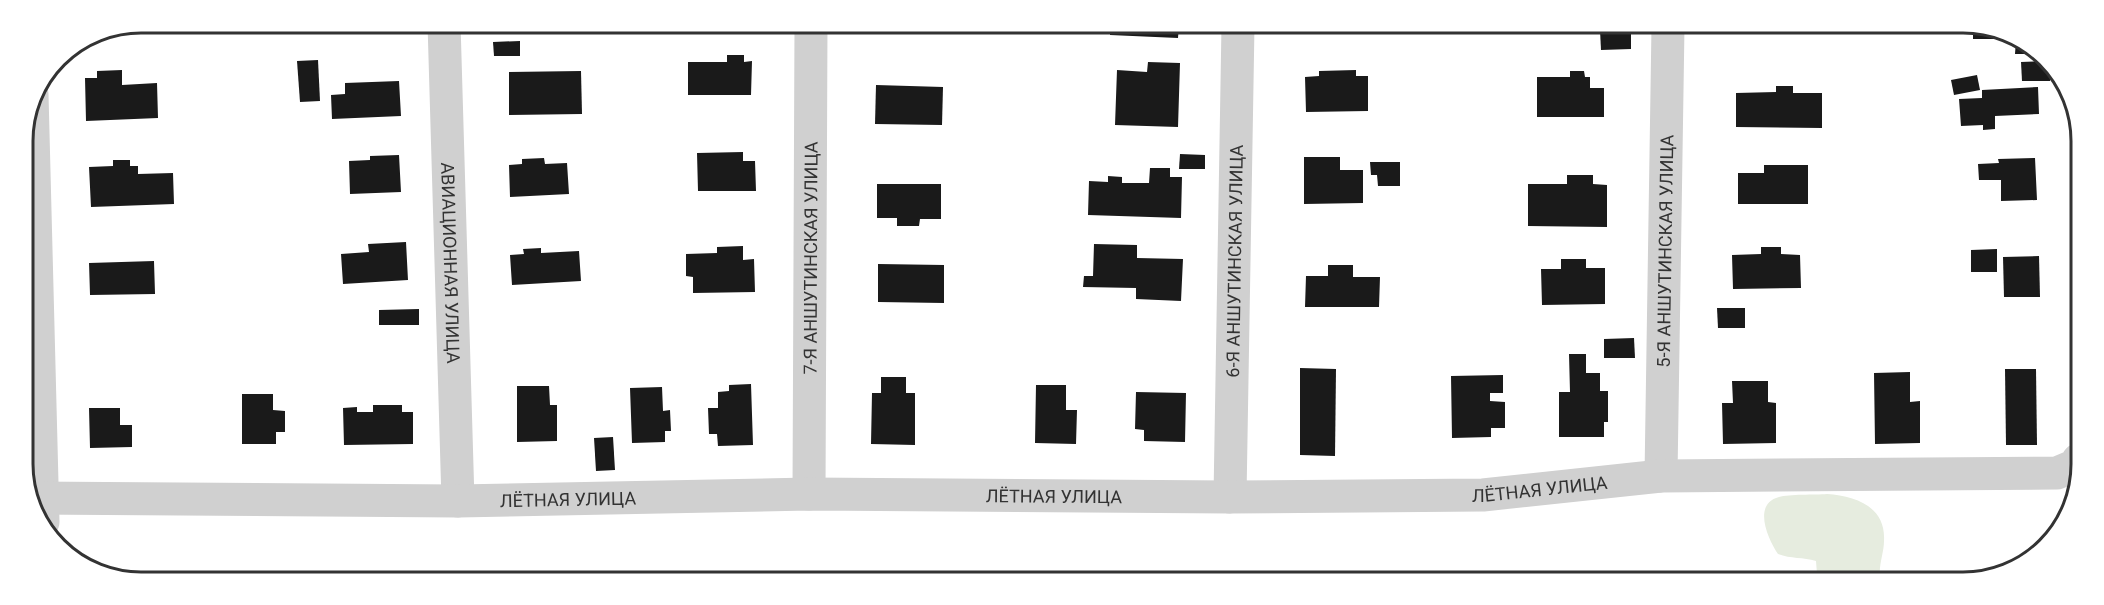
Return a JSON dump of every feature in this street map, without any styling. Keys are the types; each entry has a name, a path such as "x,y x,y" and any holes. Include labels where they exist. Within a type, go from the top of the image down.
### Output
{"street":[{"name":"АВИАЦИОННАЯ УЛИЦА","path":"444,33 458,501"},
{"name":"7-Я АНШУТИНСКАЯ УЛИЦА","path":"809,494 811,33"},
{"name":"6-Я АНШУТИНСКАЯ УЛИЦА","path":"1230,497 1238,33"},
{"name":"5-Я АНШУТИНСКАЯ УЛИЦА","path":"1660,476 1668,33"},
{"path":"33,153 39,499"},
{"name":"ЛЁТНАЯ УЛИЦА","path":"41,506 809,494 1230,497 1483,495 1660,476 2057,472 2071,466"}],"shaded area":[{"path":"1827,494 1848,497 1867,505 1874,511 1883,529 1884,541 1880,572 1817,572 1816,561 1778,554 1767,531 1764,514 1766,507 1779,497"}],"building":[{"path":"1110,33 1178,33 1178,38 1110,35"},
{"path":"1600,33 1631,33 1631,49 1601,50"},
{"path":"1973,34 1998,39 1973,39"},
{"path":"520,41 520,56 494,56 493,42"},
{"path":"2016,46 2027,54 2015,54"},
{"path":"727,55 744,55 744,62 752,61 751,95 688,95 688,62 727,62"},
{"path":"318,60 320,101 300,102 297,61"},
{"path":"1148,62 1180,63 1178,127 1115,125 1117,70 1147,72"},
{"path":"2021,62 2036,62 2050,77 2050,81 2022,81"},
{"path":"122,70 122,85 157,83 158,118 86,121 85,78 97,78 97,71"},
{"path":"1356,70 1356,76 1368,76 1368,111 1306,112 1305,77 1319,76 1319,71"},
{"path":"581,71 582,114 509,115 509,72"},
{"path":"1570,71 1584,71 1585,77 1590,77 1590,88 1604,88 1604,117 1537,117 1537,77 1570,77"},
{"path":"1977,75 1980,90 1954,95 1951,80"},
{"path":"399,81 401,116 332,119 331,95 345,94 345,83"},
{"path":"876,85 943,87 942,125 875,124"},
{"path":"1776,86 1793,86 1793,93 1822,93 1822,128 1736,127 1736,93 1776,92"},
{"path":"2038,87 2039,114 1995,116 1995,129 1983,130 1983,125 1961,126 1959,99 1982,98 1982,90"},
{"path":"743,152 743,161 755,161 756,191 698,191 697,153"},
{"path":"1180,154 1205,155 1205,169 1179,169"},
{"path":"399,155 401,192 350,194 349,161 370,160 370,156"},
{"path":"1304,157 1340,157 1340,170 1363,170 1363,203 1304,204"},
{"path":"544,158 545,164 567,163 569,194 510,197 509,165 522,164 522,159"},
{"path":"2035,158 2037,200 2001,201 2001,180 1979,180 1978,164 1999,163 1998,159"},
{"path":"113,160 130,160 130,166 138,166 138,174 173,173 174,204 91,207 89,167 113,166"},
{"path":"1370,162 1400,162 1400,186 1378,186 1377,175 1371,175"},
{"path":"1764,165 1808,165 1808,204 1738,204 1738,173 1764,173"},
{"path":"1150,168 1170,168 1170,177 1182,177 1181,218 1088,215 1089,181 1108,182 1108,176 1122,177 1122,183 1149,183"},
{"path":"1567,175 1593,175 1593,184 1607,185 1607,227 1528,226 1528,184 1567,184"},
{"path":"877,184 941,184 941,219 920,219 919,226 897,226 897,218 877,218"},
{"path":"406,242 408,280 343,284 341,254 369,252 368,244"},
{"path":"1094,244 1137,245 1137,258 1183,259 1181,301 1136,299 1136,288 1083,287 1084,276 1093,276"},
{"path":"743,246 743,260 754,259 755,292 693,293 693,277 686,276 686,254 717,253 717,247"},
{"path":"1761,247 1781,247 1781,254 1800,255 1801,288 1733,289 1732,255 1761,254"},
{"path":"541,248 541,253 579,251 581,281 512,285 510,255 524,254 523,249"},
{"path":"1997,249 1997,272 1971,272 1971,250"},
{"path":"2039,256 2040,297 2004,297 2003,257"},
{"path":"1561,259 1586,259 1586,268 1605,268 1605,304 1542,305 1541,269 1561,269"},
{"path":"154,261 155,294 90,295 89,263"},
{"path":"878,264 944,265 944,303 878,302"},
{"path":"1328,265 1353,265 1353,277 1380,277 1379,307 1305,307 1306,276 1328,276"},
{"path":"1717,308 1745,308 1745,328 1718,328"},
{"path":"419,309 419,325 379,325 379,310"},
{"path":"1634,338 1635,358 1604,358 1604,339"},
{"path":"1569,354 1586,354 1586,373 1600,373 1600,391 1608,391 1608,422 1604,422 1604,437 1559,437 1559,392 1570,392"},
{"path":"1300,368 1336,369 1335,456 1300,455"},
{"path":"2005,369 2036,369 2037,445 2006,445"},
{"path":"1910,372 1910,402 1920,401 1920,443 1875,444 1874,373"},
{"path":"1503,375 1503,393 1490,393 1490,401 1505,402 1505,428 1491,428 1491,437 1452,438 1451,376"},
{"path":"881,377 906,377 906,393 915,393 915,445 871,444 872,393 881,393"},
{"path":"1732,381 1768,381 1768,402 1776,403 1776,443 1723,444 1722,403 1733,403"},
{"path":"751,384 753,445 718,446 717,434 709,434 708,408 718,408 718,392 729,391 729,385"},
{"path":"1036,385 1066,385 1066,410 1077,410 1076,444 1035,443"},
{"path":"517,386 549,386 550,405 557,405 557,441 517,442"},
{"path":"662,387 663,411 670,410 671,431 665,431 665,442 632,443 630,388"},
{"path":"1136,392 1186,393 1185,442 1144,441 1144,430 1135,429"},
{"path":"242,394 273,394 273,410 285,411 285,432 276,432 276,444 242,444"},
{"path":"373,405 402,405 402,412 413,412 413,444 344,445 343,408 357,407 357,412 373,412"},
{"path":"89,408 120,408 120,425 132,425 132,447 90,448"},
{"path":"613,437 615,470 596,471 594,438"}]}
